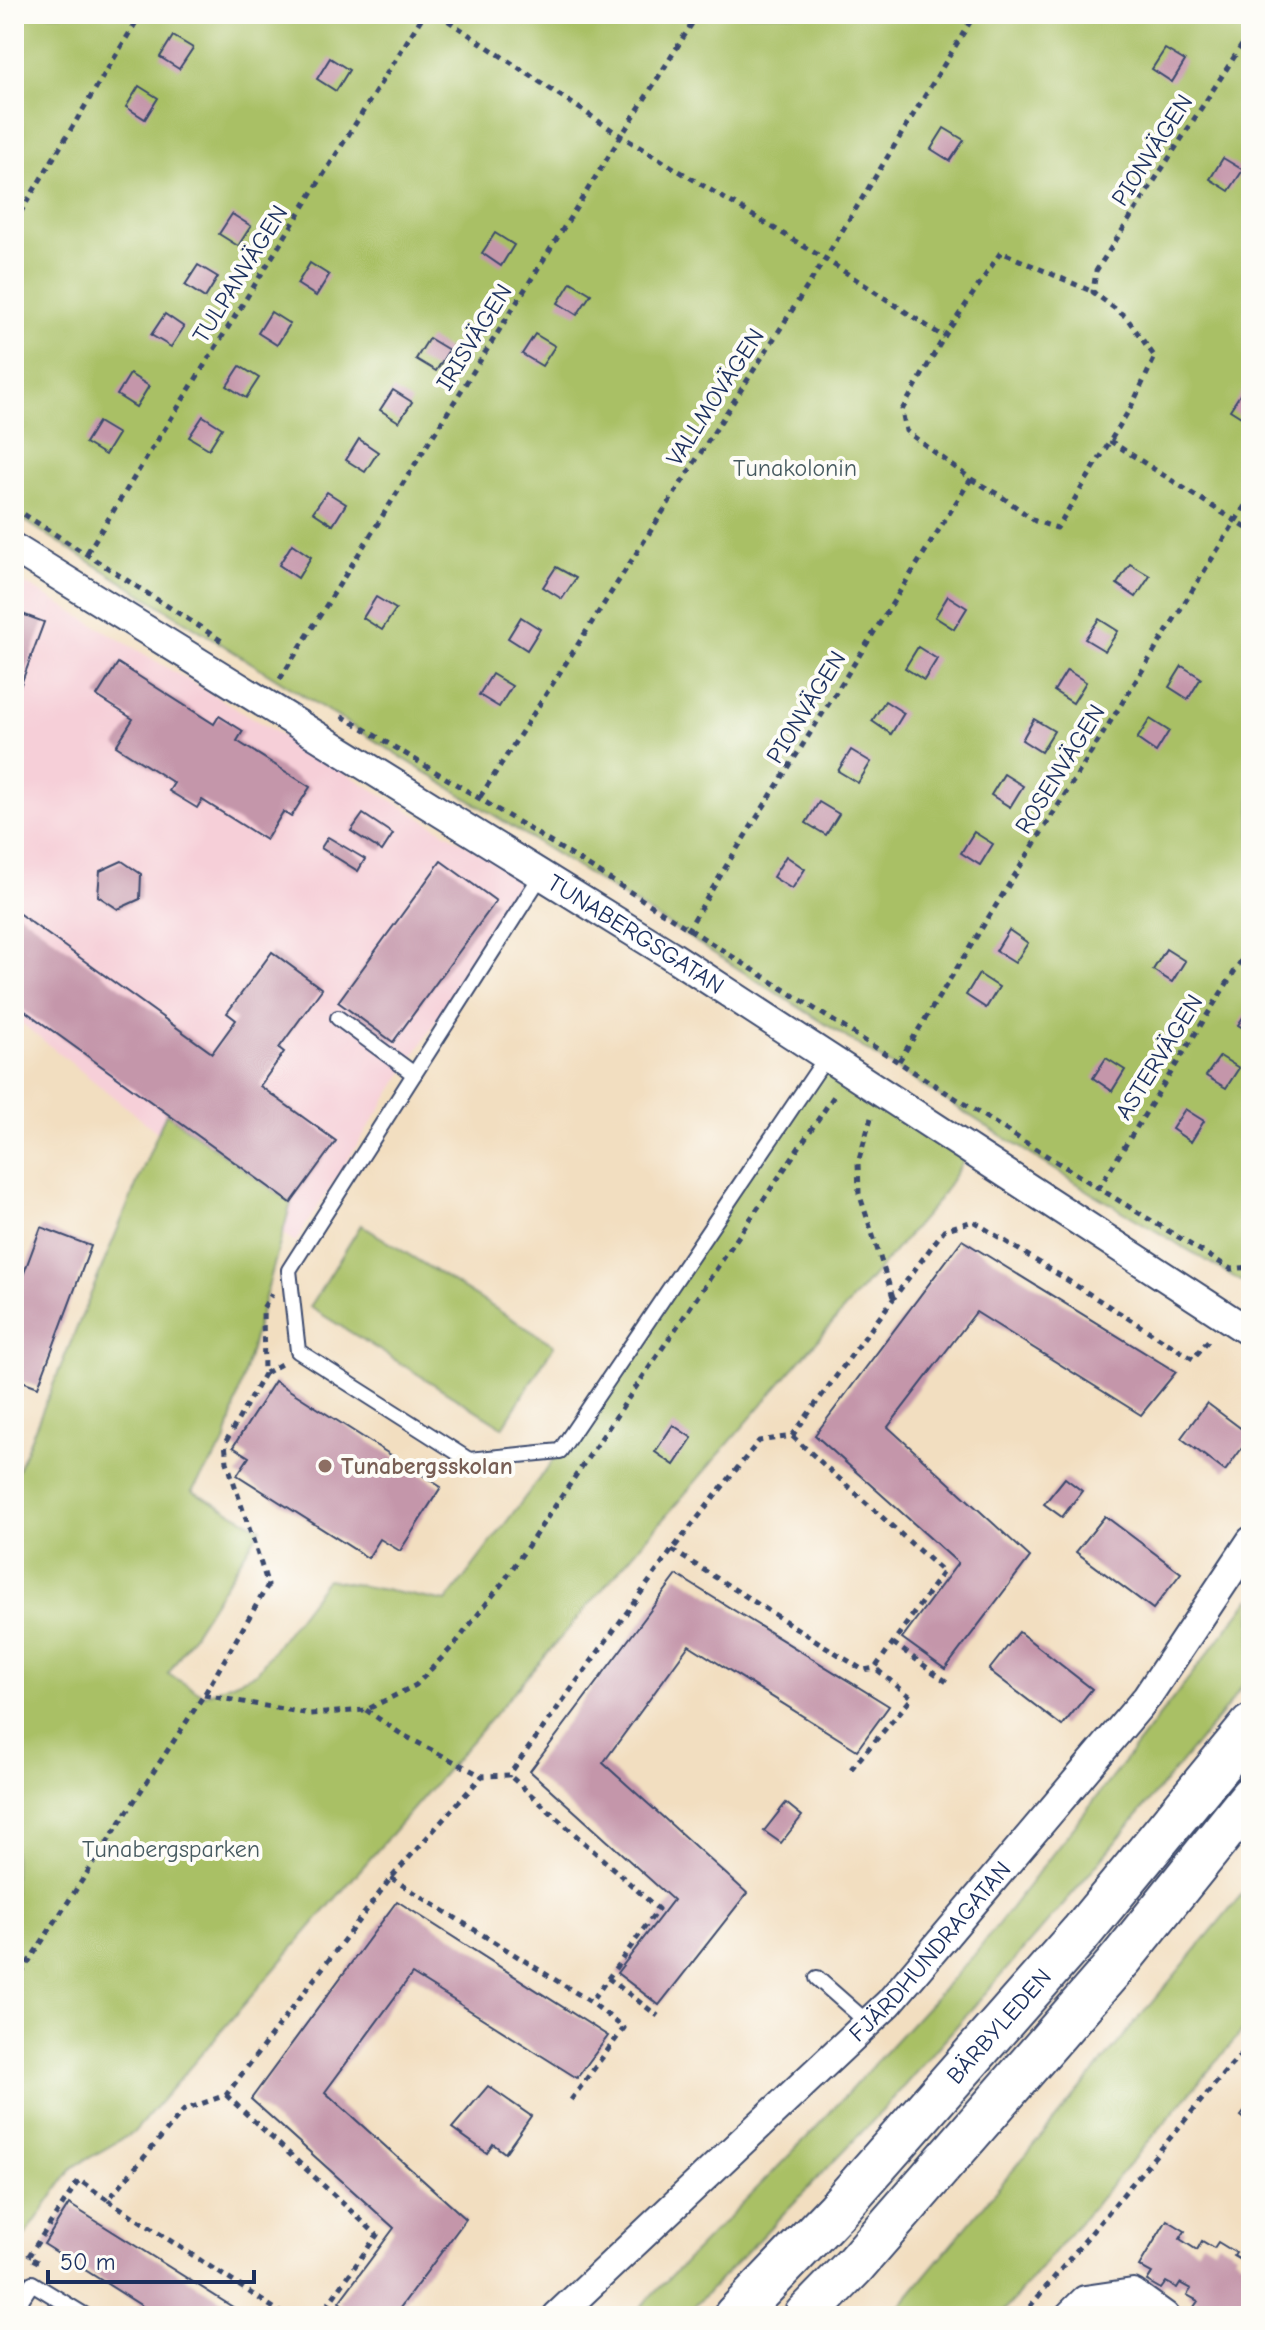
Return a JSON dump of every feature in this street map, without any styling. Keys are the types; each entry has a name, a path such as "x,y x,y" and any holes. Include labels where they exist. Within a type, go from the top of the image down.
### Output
{"main road":[{"name":"BÄRBYLEDEN","path":"735,2316 837,2210 1081,1933 1251,1726"},
{"name":"BÄRBYLEDEN","path":"805,2316 853,2267 1121,1959 1251,1797"}],"street":[{"name":"TUNABERGSGATAN","path":"14,548 669,954 1251,1333"},
{"name":"FJÄRDHUNDRAGATAN","path":"557,2316 889,2003 1147,1697 1251,1541"},
{"path":"1069,2316 1085,2300 1133,2293 1165,2316"}],"lane":[{"path":"542,874 289,1270 298,1351 469,1460 560,1451 827,1056"},
{"path":"338,1018 414,1074"},
{"path":"817,1978 868,2023"},
{"path":"14,2311 32,2283 86,2316"}],"path":[{"path":"14,223 141,14"},
{"name":"TULPANVÄGEN","path":"87,553 424,14"},
{"path":"438,14 621,136 825,259 944,337"},
{"name":"IRISVÄGEN","path":"293,687 280,679 698,14"},
{"name":"VALLMOVÄGEN","path":"480,797 825,259 975,14"},
{"name":"PIONVÄGEN","path":"1093,292 1096,271 1251,31"},
{"path":"1001,252 1093,292 1126,317 1155,357 1131,407 1057,528 1035,521 906,431 902,410 944,337 1001,252"},
{"path":"1110,441 1251,531"},
{"name":"PIONVÄGEN","path":"669,954 689,929 971,479"},
{"name":"ROSENVÄGEN","path":"899,1061 1251,496"},
{"path":"14,508 228,645"},
{"path":"333,710 480,797 1098,1189 1231,1269 1251,1267"},
{"name":"ASTERVÄGEN","path":"1098,1189 1251,945"},
{"path":"883,1092 876,1103 858,1163 859,1193 893,1298"},
{"path":"14,1167 14,1224"},
{"path":"509,1775 672,1550 759,1441 792,1436 944,1230 973,1221 1193,1359 1227,1317"},
{"path":"14,1984 204,1695 268,1585 227,1462 225,1443 264,1374 263,1308 289,1270"},
{"path":"672,1550 863,1670 875,1668 943,1572 792,1436"},
{"path":"893,1643 947,1682"},
{"path":"851,1769 912,1698 875,1668"},
{"path":"366,1710 401,1734 482,1776 509,1775 658,1909 591,2002"},
{"path":"108,2200 184,2110 226,2095 391,1878 482,1776"},
{"path":"391,1878 591,2002 624,2028 571,2100"},
{"path":"608,1978 658,2016"},
{"path":"1022,2316 1251,2044"},
{"path":"226,2095 377,2235 320,2316"},
{"path":"32,2283 45,2266 28,2257 79,2180 286,2316"}],"shaded area":[{"path":"14,577 526,880 295,1243 14,1017"}],"green space":[{"name":"Tunakolonin","path":"21,14 1251,14 1251,1287 1095,1195 14,514 14,34"},
{"name":"Tunabergsparken","path":"827,1056 971,1150 936,1203 134,2132 72,2168 14,2252 14,1479 166,1113 291,1203 225,1443 192,1491 261,1528 168,1674 204,1695 256,1673 327,1579 446,1602 560,1451"},
{"path":"361,1225 554,1345 503,1427 310,1307"},
{"path":"1251,1598 1251,1673 1228,1706 1073,1893 882,2111 685,2316 632,2316 813,2131 975,1954"},
{"path":"1251,1883 1251,2021 1000,2316 892,2316"}],"building":[{"path":"173,36 193,48 179,69 160,57"},
{"path":"1165,49 1185,61 1172,82 1152,69"},
{"path":"330,58 349,70 336,91 317,79"},
{"path":"139,86 158,98 145,119 126,107"},
{"path":"944,128 964,140 950,161 931,149"},
{"path":"1223,158 1243,170 1229,191 1210,179"},
{"path":"232,214 251,226 238,246 219,234"},
{"path":"495,233 514,245 501,266 482,253"},
{"path":"310,263 329,275 316,296 297,284"},
{"path":"198,265 218,277 205,298 185,285"},
{"path":"571,282 591,294 577,315 558,303"},
{"path":"271,312 290,324 277,345 258,333"},
{"path":"165,314 184,327 171,347 151,335"},
{"path":"535,334 555,346 542,366 522,354"},
{"path":"429,338 449,350 436,371 416,359"},
{"path":"240,366 259,378 246,398 227,386"},
{"path":"130,374 149,386 136,407 117,395"},
{"path":"393,390 412,402 399,422 380,410"},
{"path":"1243,390 1251,395 1249,422 1230,410"},
{"path":"203,416 222,428 209,449 189,437"},
{"path":"98,422 118,434 105,455 85,443"},
{"path":"359,439 378,452 365,472 346,460"},
{"path":"327,492 346,504 333,525 313,512"},
{"path":"292,544 311,557 298,578 279,565"},
{"path":"1130,564 1150,576 1136,597 1117,584"},
{"path":"556,567 576,578 562,599 543,587"},
{"path":"948,596 967,608 954,629 935,617"},
{"path":"376,597 396,609 382,630 363,618"},
{"path":"14,611 44,622 14,703"},
{"path":"521,617 540,629 527,650 508,638"},
{"path":"1099,619 1118,631 1105,651 1085,639"},
{"path":"918,647 937,659 924,680 905,668"},
{"path":"118,663 214,724 219,716 243,731 237,741 310,787 291,817 283,812 266,840 202,800 197,808 169,791 174,783 116,746 133,719 97,696"},
{"path":"1182,666 1201,678 1188,699 1169,687"},
{"path":"1067,670 1086,682 1073,703 1054,691"},
{"path":"492,674 512,686 499,707 479,695"},
{"path":"885,701 904,713 891,734 872,721"},
{"path":"1034,719 1054,731 1041,752 1022,740"},
{"path":"1150,719 1169,731 1156,752 1137,739"},
{"path":"851,750 871,762 858,783 838,771"},
{"path":"1004,774 1023,786 1010,807 991,795"},
{"path":"819,802 839,814 826,835 806,823"},
{"path":"363,814 393,834 382,851 351,831"},
{"path":"974,832 993,844 980,865 961,853"},
{"path":"328,837 365,859 358,871 321,848"},
{"path":"786,856 805,869 792,889 773,877"},
{"path":"122,861 141,874 140,899 118,909 98,896 100,871"},
{"path":"441,861 496,901 393,1042 338,1002"},
{"path":"14,910 212,1053 236,1020 227,1013 272,952 322,989 279,1048 284,1052 260,1086 336,1141 291,1203 14,1003"},
{"path":"1009,930 1028,943 1015,963 996,951"},
{"path":"1166,949 1185,961 1172,982 1153,970"},
{"path":"979,974 999,987 986,1008 966,995"},
{"path":"1251,1005 1251,1033 1238,1025"},
{"path":"1220,1056 1239,1068 1226,1088 1206,1076"},
{"path":"1106,1058 1125,1070 1112,1091 1093,1078"},
{"path":"1185,1109 1204,1121 1191,1142 1172,1129"},
{"path":"41,1227 91,1246 38,1387 14,1378 14,1300"},
{"path":"962,1240 1176,1372 1141,1415 976,1312 888,1427 1030,1557 945,1669 902,1638 958,1563 815,1435"},
{"name":"Tunabergsskolan","path":"275,1381 441,1487 400,1551 380,1539 368,1558 237,1475 249,1457 233,1447"},
{"path":"1207,1403 1251,1436 1225,1471 1181,1438"},
{"path":"673,1425 692,1438 674,1465 655,1452"},
{"path":"1065,1478 1082,1491 1062,1517 1044,1504"},
{"path":"1105,1516 1181,1573 1153,1609 1076,1552"},
{"path":"677,1575 889,1706 857,1750 689,1645 603,1763 747,1893 659,2005 617,1973 673,1900 530,1771"},
{"path":"1019,1632 1092,1689 1062,1726 989,1670"},
{"path":"786,1803 802,1816 781,1843 764,1831"},
{"path":"397,1901 608,2036 577,2078 412,1974 325,2092 466,2219 394,2316 356,2316 339,2302 394,2228 251,2099"},
{"path":"488,2086 531,2116 505,2153 493,2144 487,2153 452,2128"},
{"path":"1251,2103 1251,2124 1241,2116"},
{"path":"69,2204 247,2316 158,2316 44,2244"},
{"path":"1167,2220 1185,2231 1180,2239 1197,2250 1202,2241 1214,2248 1218,2242 1251,2266 1251,2316 1231,2316 1225,2312 1223,2316 1214,2311 1210,2316 1202,2316 1192,2310 1198,2301 1187,2295 1191,2289 1180,2283 1177,2288 1166,2282 1161,2289 1147,2281 1152,2273 1139,2266"}],"place":[{"name":"Tunabergsskolan","path":"325,1466"}]}
